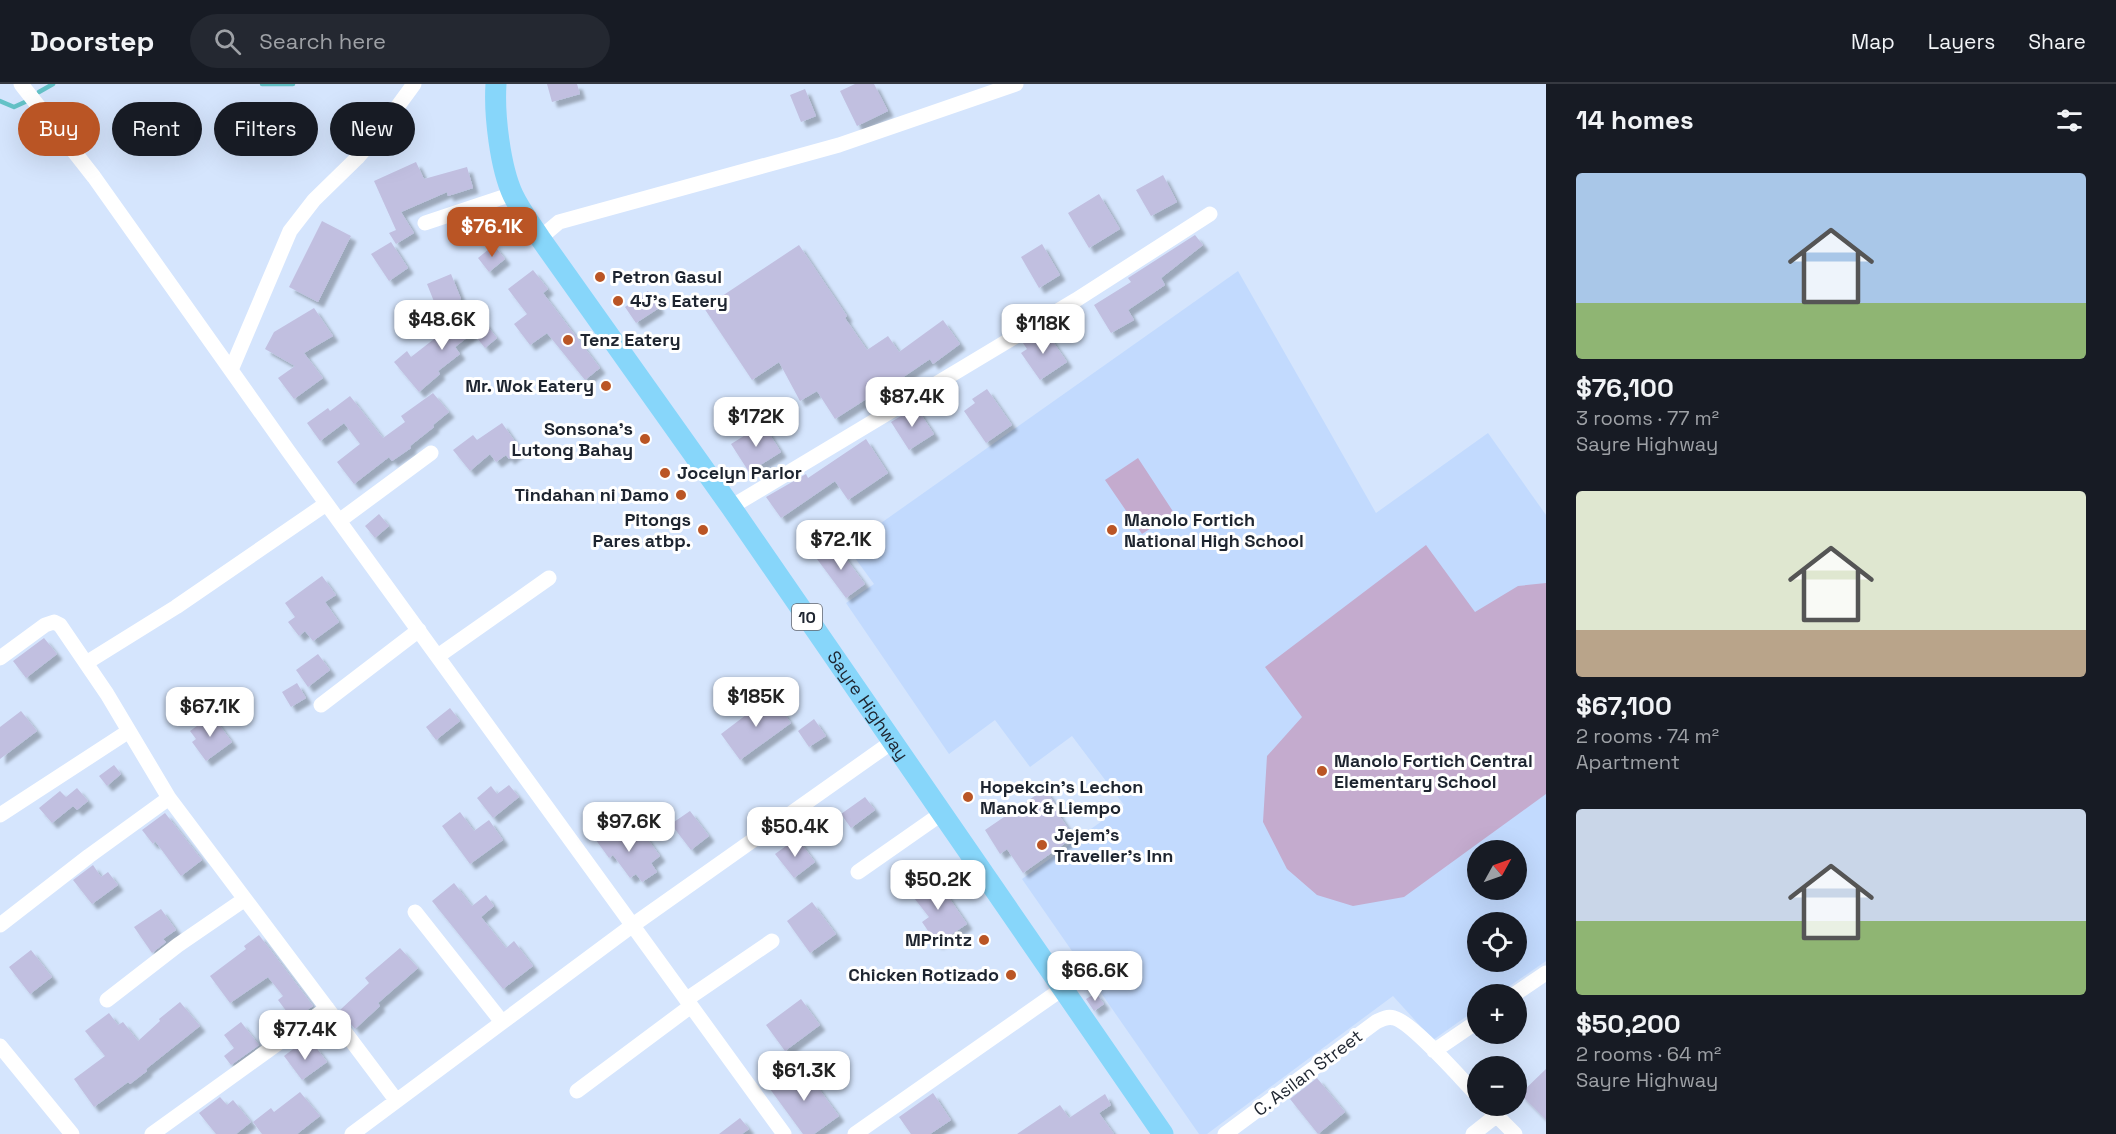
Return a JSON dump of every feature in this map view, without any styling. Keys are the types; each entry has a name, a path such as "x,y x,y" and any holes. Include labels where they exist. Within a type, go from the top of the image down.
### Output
{"highway":[{"name":"Sayre Highway","path":"496,84 495,100 500,149 512,194 540,238 731,507 1161,1133"}],"street":[{"path":"21,84 94,177 326,504 784,1134"},
{"path":"231,370 290,231 314,200 370,143 414,84"},
{"path":"540,238 559,222 838,145 977,90 1016,84"},
{"path":"425,223 512,194"},
{"path":"731,507 1076,300 1210,214"},
{"path":"339,521 431,453"},
{"path":"86,663 176,607 326,504"},
{"path":"438,656 549,578"},
{"path":"0,658 45,625 54,622 60,625 129,731 169,798 396,1100"},
{"path":"321,705 419,630"},
{"path":"0,814 129,731"},
{"path":"352,1134 633,925 892,742"},
{"path":"0,925 169,798"},
{"path":"858,872 941,814"},
{"path":"107,1000 178,945 245,899"},
{"path":"415,912 502,1022"},
{"path":"577,1090 772,941"},
{"path":"1527,986 1546,973"},
{"path":"855,1134 1062,989"},
{"path":"152,1134 327,1008"},
{"name":"C. Asilan Street","path":"1225,1134 1376,1022 1393,1017 1409,1026 1434,1051"},
{"path":"1467,1028 1434,1051 1467,1085"},
{"path":"0,1046 72,1134"},
{"path":"1473,1134 1487,1116"},
{"path":"1498,1116 1515,1134"}],"shaded area":[{"name":"Manolo Fortich Central Elementary School","path":"1238,271 1376,513 1488,433 1546,515 1546,961 1513,984 1467,984 1467,1016 1433,1040 1393,996 1207,1134 1199,1134 1022,879 1124,805 1072,736 1030,767 995,720 949,754 846,603 874,584 847,547"},
{"path":"1138,458 1174,513 1142,534 1105,480"},
{"path":"1426,545 1475,612 1518,586 1546,583 1546,794 1483,840 1467,840 1467,851 1404,897 1353,906 1317,895 1287,869 1263,822 1267,756 1302,717 1265,667"}],"building":[{"path":"547,84 577,84 580,94 552,102"},
{"path":"855,84 874,84 888,111 857,126 840,91"},
{"path":"805,89 816,116 801,122 790,95"},
{"path":"416,162 424,179 467,167 473,188 448,196 447,192 401,212 414,233 396,244 389,233 396,230 374,181"},
{"path":"1163,175 1177,202 1151,216 1136,190"},
{"path":"1099,194 1120,229 1089,248 1068,213"},
{"path":"322,221 351,236 318,302 289,287"},
{"path":"1195,235 1203,245 1161,278 1165,285 1128,310 1134,320 1111,333 1094,305 1131,282 1128,278"},
{"path":"391,242 408,268 389,281 371,254"},
{"path":"1042,244 1060,275 1039,288 1021,257"},
{"path":"494,245 505,259 489,272 478,258"},
{"path":"799,245 867,350 888,336 899,352 943,320 960,344 933,364 930,359 890,386 897,396 880,406 871,396 835,419 817,391 800,401 779,362 752,380 704,308"},
{"path":"533,270 548,289 543,293 600,368 585,380 547,333 530,345 514,324 527,314 508,289"},
{"path":"451,274 461,299 437,309 427,284"},
{"path":"648,291 659,308 636,323 625,307"},
{"path":"314,308 333,336 304,353 323,378 294,399 278,378 295,366 265,349 274,332"},
{"path":"476,312 497,338 485,348 473,333 455,347 460,354 438,371 440,374 419,392 394,362 407,351 411,357 467,315 468,318"},
{"path":"1045,330 1067,362 1040,380 1021,353 1027,349 1023,343"},
{"path":"987,389 1012,425 986,443 964,411 975,403 972,399"},
{"path":"433,393 449,412 410,446 411,448 392,461 389,457 354,484 337,462 360,444 344,423 320,441 307,423 328,408 330,411 350,396 383,438 405,422 401,416"},
{"path":"916,407 934,434 909,450 891,422"},
{"path":"502,423 521,450 509,459 506,455 496,462 490,454 470,471 453,450 473,435 477,440"},
{"path":"763,424 781,452 749,472 731,444"},
{"path":"866,439 888,473 848,500 835,481 781,518 766,497 806,474 808,478"},
{"path":"379,514 389,526 375,538 365,526"},
{"path":"836,545 865,584 846,598 817,559"},
{"path":"322,576 336,595 325,602 339,622 313,641 305,631 299,636 288,622 295,617 285,603"},
{"path":"44,638 57,654 26,678 13,661"},
{"path":"318,654 330,670 308,687 296,670"},
{"path":"297,683 306,698 291,707 282,692"},
{"path":"771,696 791,723 740,760 721,734"},
{"path":"450,708 460,721 436,740 426,727"},
{"path":"21,711 37,731 0,759 0,727"},
{"path":"212,715 232,742 206,761 192,742 196,739 190,731"},
{"path":"814,719 826,736 809,747 798,731"},
{"path":"114,765 121,774 107,786 99,776"},
{"path":"509,785 519,797 493,818 477,798 491,786 497,794"},
{"path":"77,788 88,801 77,810 73,806 52,823 39,808 60,791 66,797"},
{"path":"1045,789 1074,837 1023,873 1007,849 1000,854 985,830"},
{"path":"865,797 875,810 851,828 841,814"},
{"path":"690,811 709,836 691,850 671,824"},
{"path":"460,812 474,831 489,820 503,840 470,864 442,826"},
{"path":"165,813 202,860 181,876 155,841 153,844 142,830"},
{"path":"611,823 628,846 644,834 660,856 651,863 657,872 642,882 636,874 630,878 613,855 609,858 593,836"},
{"path":"797,838 815,862 794,878 775,854"},
{"path":"93,865 101,877 108,872 118,885 92,904 73,880"},
{"path":"934,876 967,924 937,944 922,922 929,917 911,894"},
{"path":"454,883 472,906 486,895 494,906 481,917 506,948 514,941 533,966 503,989 432,901"},
{"path":"812,902 836,934 810,953 787,921"},
{"path":"161,909 176,930 163,939 166,942 152,953 134,927"},
{"path":"259,935 313,1006 293,1020 278,1000 283,996 268,977 230,1003 210,976 246,949 244,946"},
{"path":"400,948 418,968 378,1003 380,1006 355,1029 340,1010 369,983 365,978"},
{"path":"31,950 52,977 30,994 9,967"},
{"path":"1096,993 1104,1004 1094,1011 1086,999"},
{"path":"801,999 820,1025 785,1051 766,1025"},
{"path":"180,1002 200,1026 130,1084 128,1082 94,1107 74,1079 105,1056 85,1031 109,1013 118,1025 123,1022 138,1041 160,1021 159,1019"},
{"path":"241,1022 259,1045 231,1065 224,1056 234,1048 224,1035"},
{"path":"301,1043 307,1052 315,1046 327,1062 302,1080 284,1056"},
{"path":"802,1066 839,1116 814,1134 803,1134 770,1089"},
{"path":"1546,1069 1546,1120 1527,1101 1527,1087"},
{"path":"1317,1078 1345,1112 1318,1134 1290,1099"},
{"path":"300,1092 320,1116 297,1134 262,1134 253,1122 271,1108 274,1112"},
{"path":"933,1093 951,1120 930,1134 911,1134 899,1117"},
{"path":"1105,1094 1111,1105 1099,1113 1114,1134 1017,1134 1060,1105 1069,1118"},
{"path":"220,1097 227,1105 233,1100 251,1122 236,1134 216,1134 199,1113"},
{"path":"740,1118 749,1129 742,1134 719,1134"}],"waterway":[{"path":"39,92 53,84"},
{"path":"262,84 293,84"},
{"path":"0,101 14,107 18,105"}],"place":[{"name":"Petron Gasul","path":"600,277"},
{"name":"4J's Eatery","path":"618,301"},
{"name":"Tenz Eatery","path":"568,340"},
{"name":"Mr. Wok Eatery","path":"606,386"},
{"name":"Sonsona's Lutong Bahay","path":"645,439"},
{"name":"Jocelyn Parlor","path":"665,473"},
{"name":"Tindahan ni Damo","path":"681,495"},
{"name":"Pitongs Pares atbp.","path":"703,530"},
{"name":"Manolo Fortich National High School","path":"1112,530"},
{"name":"Manolo Fortich Central Elementary School","path":"1322,771"},
{"name":"Hopekcin's Lechon Manok & Liempo","path":"968,797"},
{"name":"Jejem's Traveller's Inn","path":"1042,845"},
{"name":"MPrintz","path":"984,940"},
{"name":"Chicken Rotizado","path":"1011,975"}]}
